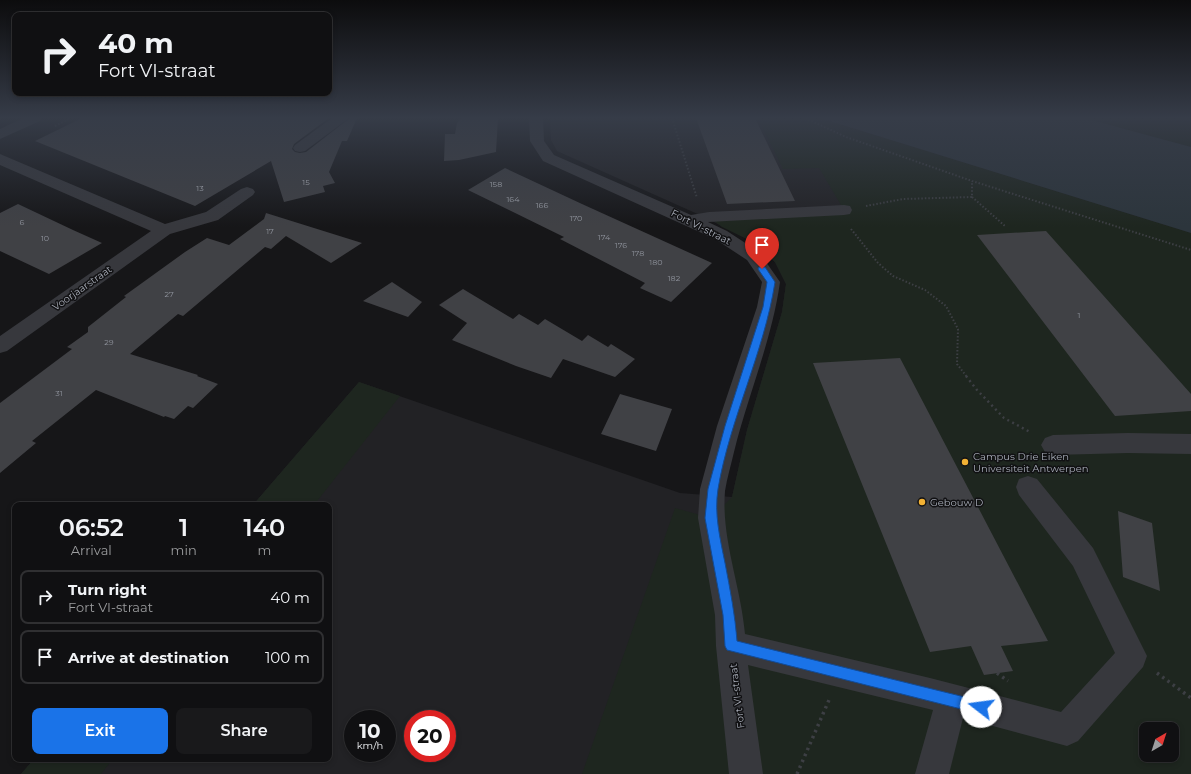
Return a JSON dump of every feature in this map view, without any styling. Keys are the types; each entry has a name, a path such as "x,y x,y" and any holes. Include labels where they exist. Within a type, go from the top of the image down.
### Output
{"street":[{"name":"Fort VI-straat","path":"545,154 548,158 721,235 753,256 771,282 767,307 729,426 713,489 711,518 729,615 731,646 746,774"},
{"path":"0,159 164,230"},
{"name":"Voorjaarstraat","path":"0,346 164,230 212,216 246,192"},
{"path":"689,220 709,217 844,210"},
{"path":"1053,445 1128,443 1191,444"},
{"path":"731,646 841,672 1068,730 1132,656 1083,557 1028,487"},
{"path":"932,774 952,700"}],"path":[{"path":"683,154 701,210 689,220"},
{"path":"895,154 972,181 1191,250"},
{"path":"972,181 972,197"},
{"path":"1005,226 972,197 903,199 844,210 848,225 878,263 893,276 925,290 946,306 958,329 957,364 977,390 1004,418 1053,445"},
{"path":"1132,656 1191,698"},
{"path":"798,774 841,672"}],"shaded area":[{"name":"Campus Drie Eiken Universiteit Antwerpen","path":"564,154 1191,154 1191,774 21,774 31,762 332,762 332,502 256,502 359,382 680,493 732,497 747,430 782,312 786,284 775,262 751,241 702,216"},
{"name":"Campus Drie Eiken Universiteit Antwerpen","path":"776,154 937,154 1191,233 1191,774 582,774 675,508 711,518 732,497 747,430 782,312 786,284 775,262 751,241 722,227 709,217 844,210 819,168 783,169"},
{"path":"937,154 1191,154 1191,233"},
{"path":"359,382 400,396 316,502 256,502"},
{"path":"31,762 111,762 101,774 21,774"}],"building":[{"path":"67,154 336,154 329,172 335,183 323,186 325,192 284,202 271,161 195,206"},
{"path":"444,154 486,154 459,160 444,161"},
{"path":"709,154 772,154 795,201 727,204"},
{"path":"505,168 712,263 671,302 640,288 645,283 560,239 564,237 468,190"},
{"path":"18,204 102,243 49,274 0,251 0,213"},
{"path":"266,213 362,243 331,263 286,236 271,249 265,247 183,316 178,314 130,354 198,375 197,376 218,384 193,408 188,406 174,419 164,417 96,390 32,441 36,443 0,473 0,403 72,349 67,347 88,332 88,327 126,297 124,296 185,252 207,238 229,245 264,219"},
{"path":"1046,231 1191,394 1191,411 1115,416 977,235"},
{"path":"392,282 422,302 408,317 363,301"},
{"path":"463,289 513,319 519,314 538,325 545,319 582,341 588,335 608,347 611,344 635,359 615,377 563,359 551,378 516,366 452,340 467,323 439,305"},
{"name":"Gebouw D","path":"900,358 1048,641 1001,646 1013,671 984,675 971,646 930,652 813,363"},
{"path":"620,394 672,409 656,451 601,434"},
{"path":"1118,511 1152,523 1160,591 1123,577"}],"place":[{"name":"Campus Drie Eiken Universiteit Antwerpen","path":"965,462"},
{"name":"Gebouw D","path":"922,502"}],"route":[{"path":"762,269 771,282 767,307 729,426 713,489 711,518 729,615 731,646 981,707"}]}
